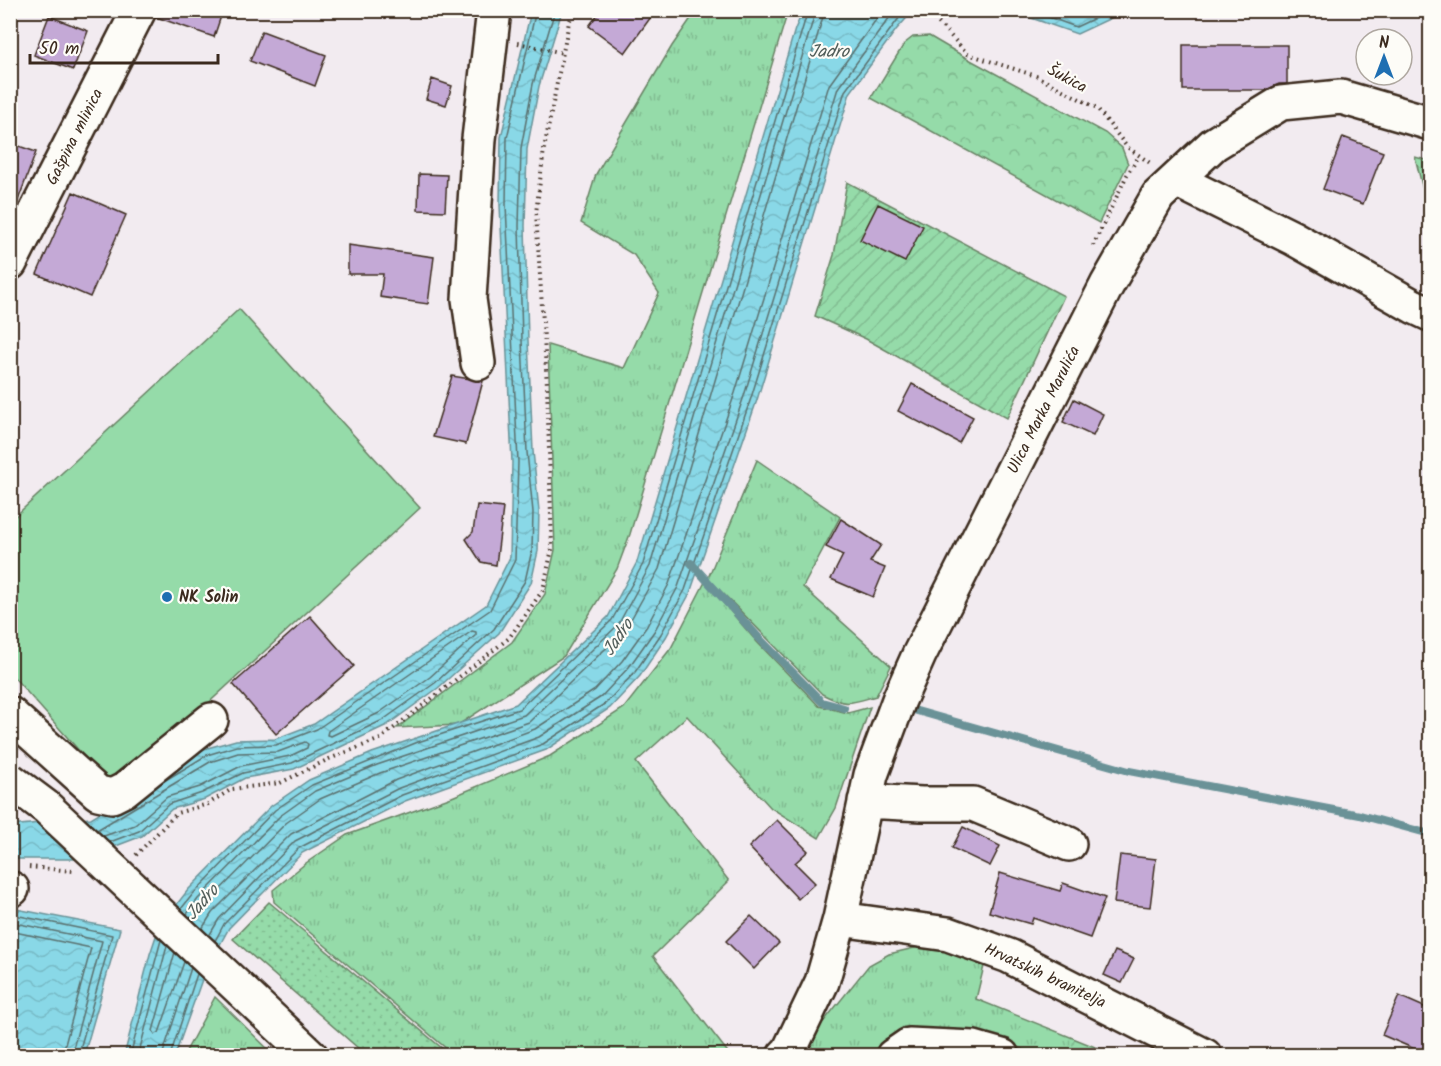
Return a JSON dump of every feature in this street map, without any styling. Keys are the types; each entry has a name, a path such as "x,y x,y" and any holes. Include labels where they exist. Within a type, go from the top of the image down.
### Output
{"street":[{"name":"Gašpina mlinica","path":"10,263 139,10"},
{"path":"478,363 470,299 479,139 493,24"},
{"name":"Ulica Marka Marulića","path":"784,1056 789,1051 822,982 840,919 871,775 899,700 919,655 1107,285 1158,196 1214,144 1281,103 1341,97 1431,123"},
{"path":"1176,180 1293,238 1431,314"},
{"path":"10,714 98,793 112,796 124,790 211,720"},
{"path":"10,780 46,807 311,1056"},
{"path":"865,801 973,804 1069,843"},
{"name":"Hrvatskih branitelja","path":"840,919 948,934 1010,956 1198,1054"},
{"path":"893,1056 909,1045 974,1048 1002,1056"}],"path":[{"path":"136,855 177,813 208,804 232,789 280,783 329,759 380,739 509,638 543,590 552,549 547,385 536,213 544,149 569,22 575,10"},
{"name":"Šukica","path":"926,10 968,54 1036,76 1097,108 1127,147 1176,180"},
{"path":"493,24 563,53"},
{"path":"15,882 76,871"}],"green space":[{"path":"696,11 788,11 630,534 617,569 564,656 458,725 397,728 512,642 545,594 555,550 548,345 624,368 659,293 634,255 581,223 596,174 672,46"},
{"path":"929,36 1105,133 1122,148 1128,164 1099,223 871,98 904,44 913,37"},
{"path":"1415,157 1430,161 1430,218"},
{"path":"847,182 1064,296 1007,418 866,339 815,316 834,255"},
{"name":"NK Solin","path":"239,309 420,508 114,790 11,674 10,521"},
{"path":"757,460 840,517 803,587 891,666 876,696 843,702 822,694 708,578"},
{"path":"705,582 757,642 819,706 848,713 870,707 836,808 819,838 771,808 687,716 636,762 729,881 653,956 730,1055 454,1055 274,902 273,890 306,863 347,835 452,797 550,756 624,708 671,648"},
{"path":"269,902 450,1055 366,1055 233,939"},
{"path":"931,944 985,962 976,999 1115,1055 1039,1055 996,1040 896,1033 869,1055 796,1056 869,965 889,954"},
{"path":"215,997 274,1055 184,1055"}],"water":[{"path":"1126,10 1077,34 1011,11"},
{"path":"531,11 562,11 539,86 527,149 525,226 528,340 533,451 539,511 538,551 531,583 499,633 438,688 387,725 294,769 245,778 205,799 172,809 142,836 82,859 11,859 10,826 91,818 204,749 236,740 275,739 314,724 486,605 510,557 512,462 500,205 501,137"},
{"name":"Jadro","path":"803,11 913,11 896,30 850,93 757,400 690,593 666,637 640,676 610,708 546,750 405,801 302,853 229,928 204,974 175,1055 124,1056 159,927 188,890 271,806 309,780 372,753 516,704 608,617 637,562 795,29"},
{"path":"11,908 120,929 84,1055 11,1055"}],"building":[{"path":"157,10 223,10 214,37 156,17"},
{"path":"601,10 656,10 625,53 589,26"},
{"path":"49,16 88,31 73,70 34,55"},
{"path":"262,31 326,55 315,86 250,61"},
{"path":"1183,45 1287,45 1287,84 1279,84 1266,90 1183,90"},
{"path":"432,79 452,86 446,105 426,99"},
{"path":"1343,137 1383,152 1363,204 1323,189"},
{"path":"10,143 36,152 13,214 10,213"},
{"path":"419,174 447,175 445,211 418,210"},
{"path":"73,192 126,215 90,297 37,274"},
{"path":"878,204 923,226 905,262 860,240"},
{"path":"348,245 434,257 428,304 380,297 383,274 348,274"},
{"path":"452,376 483,381 466,444 433,437"},
{"path":"912,384 973,417 959,443 898,411"},
{"path":"1074,399 1103,414 1093,436 1063,422"},
{"path":"477,505 503,508 496,565 481,562 466,539 473,532"},
{"path":"841,519 881,545 870,562 885,568 873,597 831,579 843,555 826,547"},
{"path":"310,616 354,666 276,734 233,684"},
{"path":"777,820 808,851 795,863 815,883 798,899 749,847"},
{"path":"963,827 1000,846 990,866 952,848"},
{"path":"1120,855 1156,859 1150,907 1114,903"},
{"path":"1000,873 1060,891 1063,883 1105,898 1090,938 1033,918 1031,924 989,912"},
{"path":"751,916 779,943 754,969 726,941"},
{"path":"1115,951 1134,959 1122,983 1104,975"},
{"path":"1399,996 1431,1010 1431,1056 1382,1035"}],"waterway":[{"path":"691,563 759,638 822,702 844,708"},
{"path":"910,709 1129,771 1360,815 1430,834"}],"place":[{"name":"NK Solin","path":"167,597"}]}
